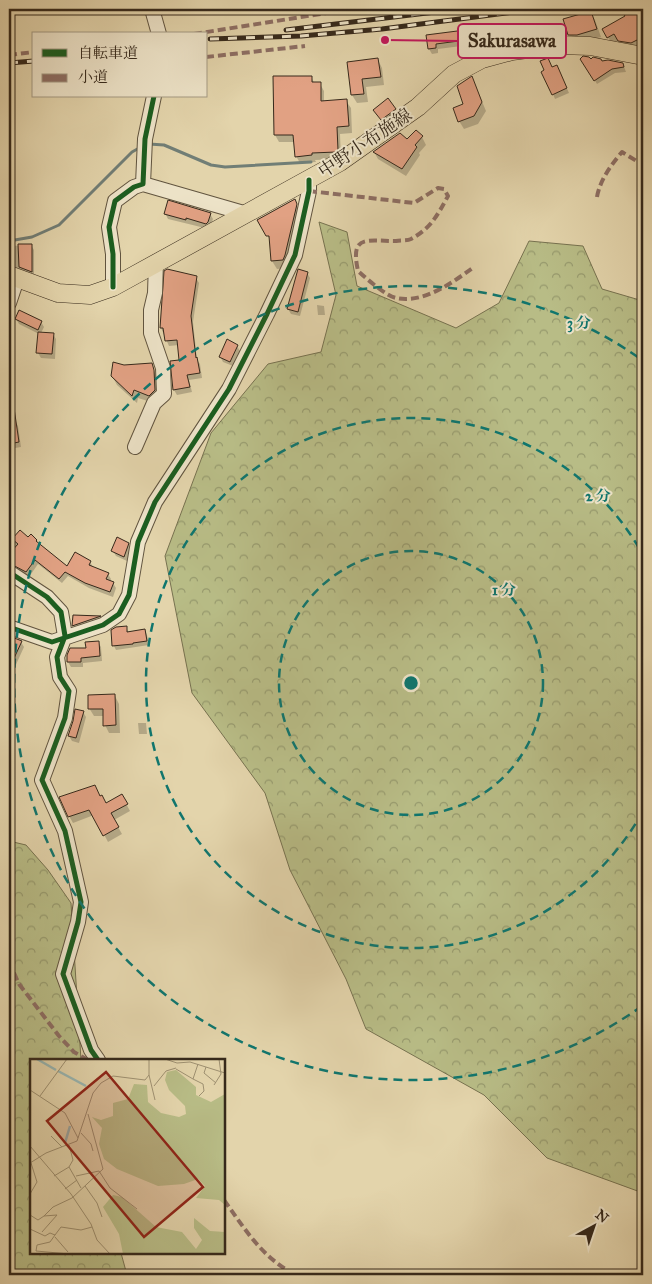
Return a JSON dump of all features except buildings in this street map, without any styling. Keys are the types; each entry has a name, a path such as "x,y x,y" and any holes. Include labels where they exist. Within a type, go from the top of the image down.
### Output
{"main road":[{"name":"中野小布施線","path":"13,277 58,293 90,295 112,287 340,162 418,107 454,74 482,59 512,51 559,45 590,46 643,56"}],"street":[{"path":"152,9 158,32"},
{"path":"143,184 145,139 154,98"},
{"path":"9,626 52,642 103,624 119,614 128,595 138,542 155,502 229,390 294,255 308,192 308,180"},
{"path":"112,287 113,254 109,227 115,201 134,187 143,184 247,214"},
{"path":"135,448 154,403 164,394 163,368 151,333 151,310 155,293 156,262"},
{"path":"9,302 13,277"},
{"path":"9,572 47,598 61,612 65,636 57,657 60,677 69,691 67,709 42,780 65,831 81,902 76,930 64,974 91,1050 97,1059"}],"green space":[{"path":"319,222 347,232 357,286 456,328 499,303 529,241 583,246 602,289 643,301 643,1193 547,1158 484,1095 366,1029 346,979 290,870 265,793 192,693 165,556 211,433 268,364 321,352 336,295"},
{"path":"9,841 26,845 48,870 71,903 81,1059 30,1059 30,1254 121,1254 127,1275 9,1275"}],"waterway":[{"path":"149,144 164,145 211,165 225,167 311,162"},
{"path":"9,241 32,237 59,225 132,152 141,147"}],"railway":[{"path":"286,30 460,9"},
{"path":"210,39 301,36 382,29 537,9"},
{"path":"9,63 32,61"}],"marked path":[{"path":"207,32 352,9"},
{"path":"208,57 305,46"},
{"path":"9,55 32,52"},
{"path":"597,197 606,173 622,152 643,165"},
{"path":"309,191 414,203 438,188 444,189 448,196 433,221 418,235 408,240 363,242 356,251 358,271 392,297 407,299 427,295 447,285 474,267"},
{"path":"9,962 19,984 59,1036 74,1052 86,1059"},
{"path":"225,1201 255,1242 273,1260 296,1275"}],"cycle path":[{"path":"113,287 113,254 109,227 115,201 134,187 143,184 145,139 154,98"},
{"path":"9,627 52,642 103,625 119,614 129,595 138,542 155,502 229,389 295,255 309,191 309,180"},
{"path":"9,572 47,597 61,612 65,636 57,657 60,677 69,691 65,718 42,780 65,831 81,902 78,922 63,974 91,1050 97,1059"}],"place":[{"name":"Sakurasawa","path":"385,40"}]}
